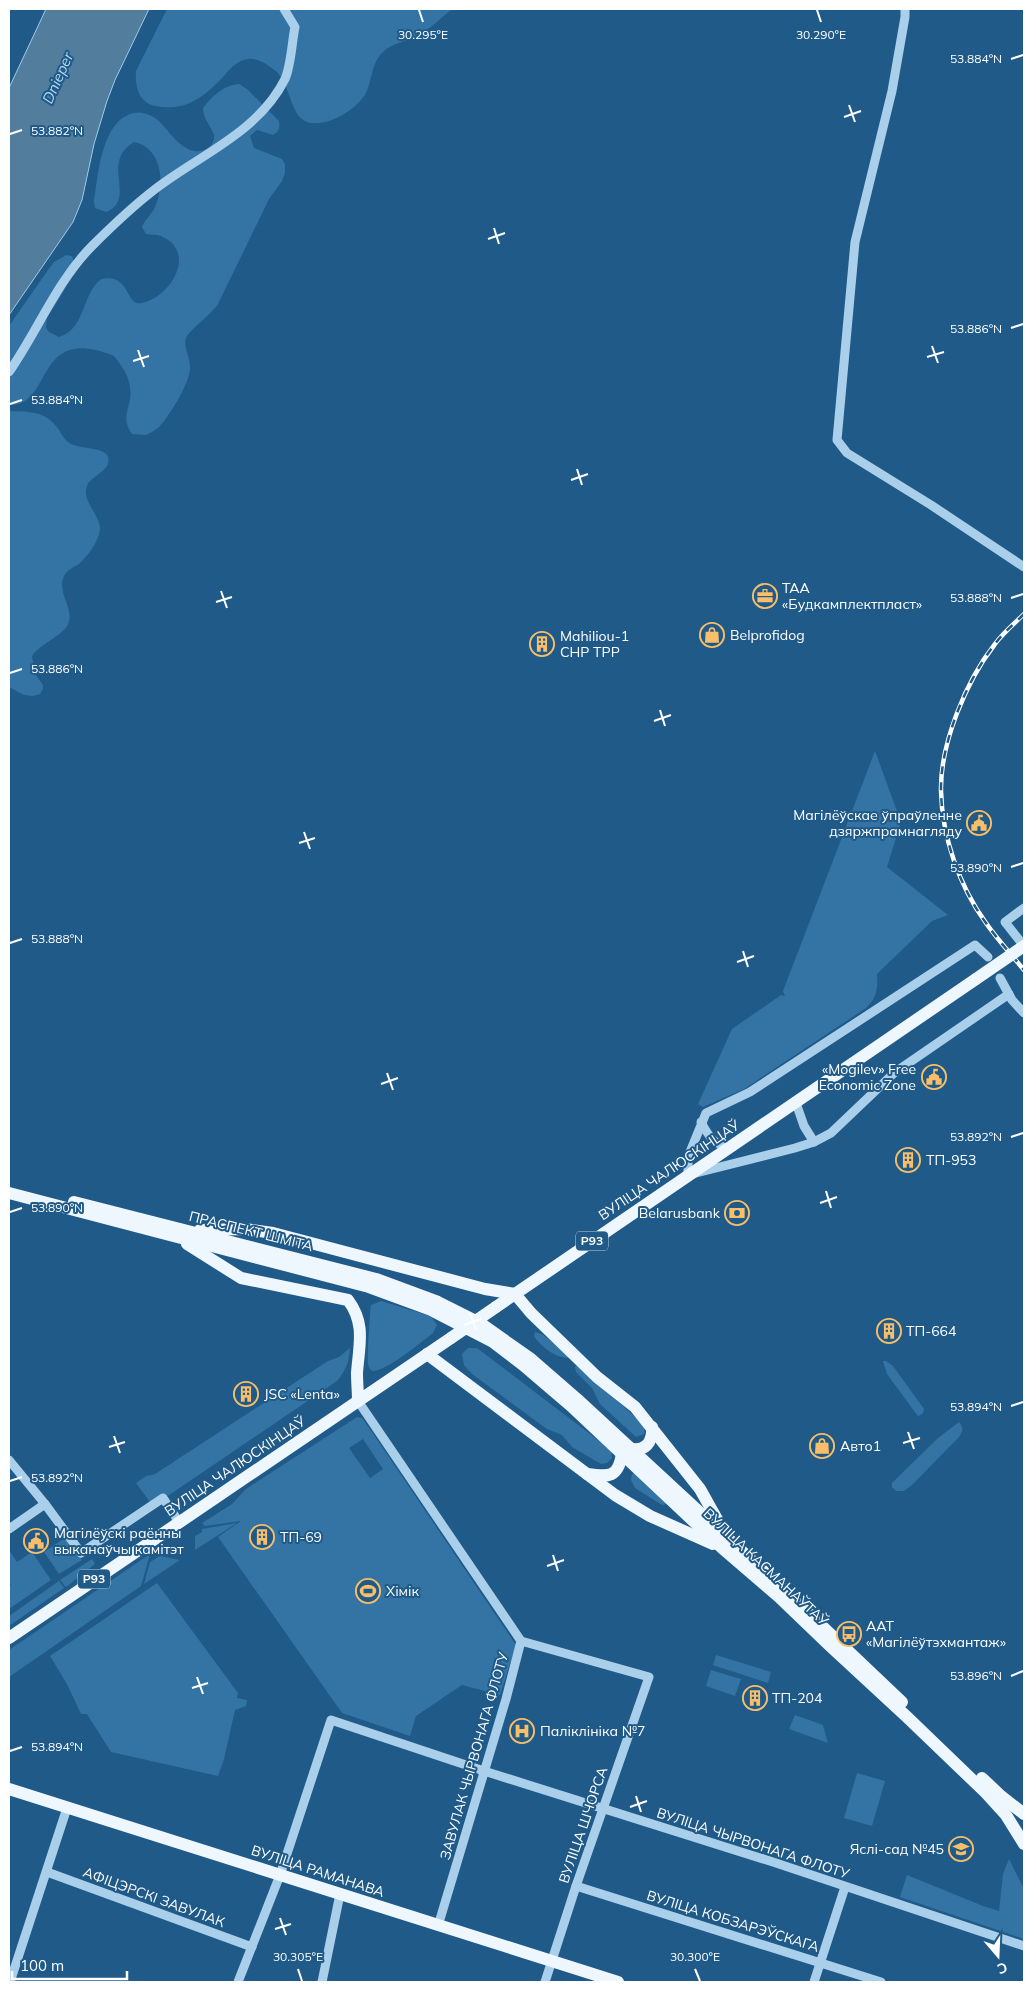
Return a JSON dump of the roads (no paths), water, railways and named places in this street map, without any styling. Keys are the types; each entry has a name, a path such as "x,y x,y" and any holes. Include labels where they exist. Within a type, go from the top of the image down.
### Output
{"main road":[{"name":"ВУЛІЦА ЧАЛЮСКІНЦАЎ","path":"9,1638 1024,946"},
{"name":"ПРАСПЕКТ ШМІТА","path":"9,1185 182,1234"},
{"name":"ПРАСПЕКТ ШМІТА","path":"9,1194 376,1279 438,1302 475,1326"},
{"path":"182,1234 245,1229 272,1233 485,1289 515,1294 531,1313 597,1377 635,1407 652,1427 700,1489 725,1544"},
{"path":"182,1234 241,1278 348,1300 356,1311 361,1327 357,1376 358,1401"},
{"name":"ВУЛІЦА КАСМАНАЎТАЎ","path":"475,1326 531,1359 626,1451 725,1544 783,1594 886,1693 1001,1796 1024,1814"},
{"path":"426,1354 615,1495 650,1516 725,1544"},
{"path":"587,1474 607,1476 616,1472 626,1451 640,1450 651,1442 652,1427"},
{"name":"ВУЛІЦА КАСМАНАЎТАЎ","path":"886,1693 907,1717 1006,1815 1024,1844"},
{"name":"ВУЛІЦА РАМАНАВА","path":"9,1789 618,1982"}],"street":[{"path":"9,372 23,352 58,291 91,247 154,190 225,143 269,106 286,77 295,27 284,9"},
{"path":"904,9 904,24 892,91 855,242 838,440 847,454 931,505 1024,567"},
{"path":"1024,908 1005,922 1024,946"},
{"path":"988,957 975,944 750,1092 706,1114 701,1122 688,1157 688,1175 814,1142 831,1133 894,1073 1008,994"},
{"path":"1000,978 1008,994 1024,1013"},
{"path":"796,1103 804,1126 814,1142"},
{"path":"701,1122 714,1142 721,1146 730,1147"},
{"name":"ЗАВУЛАК ЧЫРВОНАГА ФЛОТУ","path":"358,1401 521,1641 506,1699 438,1926"},
{"path":"9,1460 45,1504 81,1553 163,1498 179,1522"},
{"path":"9,1529 45,1504"},
{"name":"ВУЛІЦА ШЧОРСА","path":"521,1641 649,1677 576,1886 546,1982"},
{"name":"ВУЛІЦА ЧЫРВОНАГА ФЛОТУ","path":"280,1875 331,1720 1024,1946"},
{"path":"11,1982 67,1808"},
{"name":"АФІЦЭРСКІ ЗАВУЛАК","path":"47,1872 252,1947"},
{"path":"238,1982 280,1875"},
{"name":"ВУЛІЦА КОБЗАРЭЎСКАГА","path":"576,1886 881,1982"},
{"path":"814,1982 845,1887"},
{"path":"322,1982 340,1894"}],"water":[{"name":"Dnieper","path":"46,9 149,9 107,101 94,144 82,200 73,222 9,315 9,88"}],"railway":[{"path":"1024,614 995,644 984,659 965,694 945,753 941,791 945,825 960,877 976,909 999,941 1024,970"}],"place":[{"name":"ТАА «Будкамплектпласт»","path":"765,596"},
{"name":"Belprofidog","path":"712,635"},
{"name":"Mahiliou-1 CHP TPP","path":"542,644"},
{"name":"Магілёўскае ўпраўленне дзяржпрамнагляду","path":"979,823"},
{"name":"«Mogilev» Free Economic Zone","path":"934,1077"},
{"name":"ТП-953","path":"908,1160"},
{"name":"Belarusbank","path":"737,1213"},
{"name":"ТП-664","path":"889,1331"},
{"name":"JSC «Lenta»","path":"246,1394"},
{"name":"Авто1","path":"822,1446"},
{"name":"ТП-69","path":"262,1537"},
{"name":"Магілёўскі раённы выканаўчы камітэт","path":"36,1541"},
{"name":"Хімік","path":"368,1591"},
{"name":"ААТ «Магілёўтэхмантаж»","path":"849,1634"},
{"name":"ТП-204","path":"755,1698"},
{"name":"Паліклініка №7","path":"522,1731"},
{"name":"Яслі-сад №45","path":"961,1849"}]}
